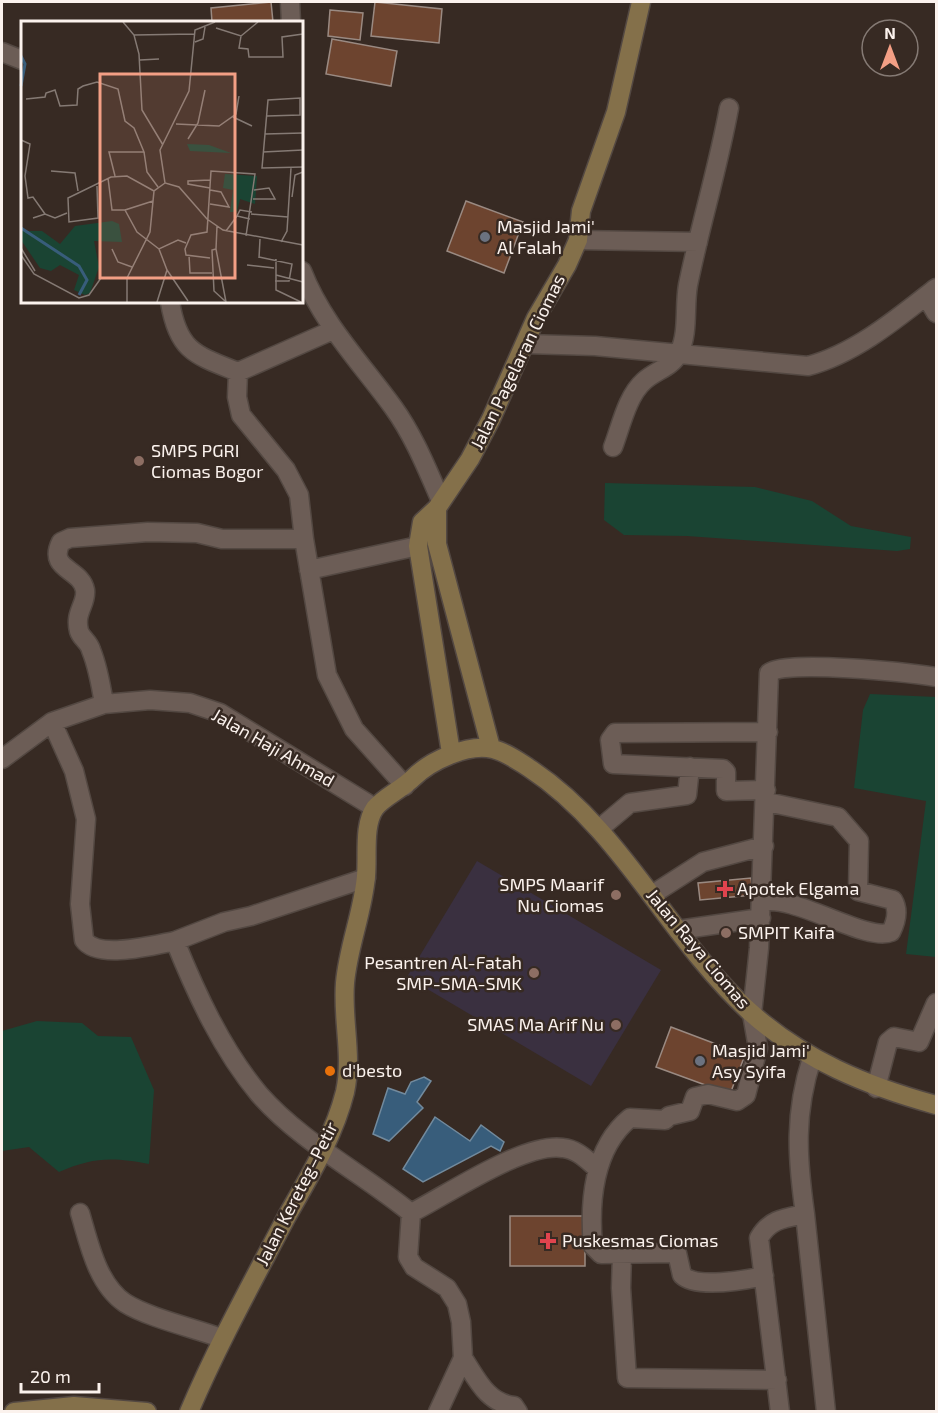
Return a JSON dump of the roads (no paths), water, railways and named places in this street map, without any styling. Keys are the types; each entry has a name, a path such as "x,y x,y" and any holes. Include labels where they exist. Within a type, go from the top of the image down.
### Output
{"main road":[{"name":"Jalan Pagelaran Ciomas","path":"439,505 470,459 526,344 536,318 567,265 578,240 581,211 616,112 641,2"},
{"path":"439,505 422,522 417,546 451,753"},
{"path":"375,808 405,786 423,768 451,753 491,748 437,544 439,505"},
{"name":"Jalan Raya Ciomas","path":"491,748 512,756 551,783 599,829 653,894 678,930 752,1014 812,1058 876,1088 936,1105"},
{"name":"Jalan Kereteg–Petir","path":"189,1412 221,1338 324,1148 344,1095 349,1070 345,983 366,878 369,829 375,808"},
{"path":"14,1412 74,1407 147,1412"}],"street":[{"path":"290,2 291,21"},
{"path":"2,52 21,60"},
{"path":"613,447 637,391 644,381 670,365 678,355 683,341 687,288 717,171 729,108"},
{"path":"578,240 698,242"},
{"path":"303,273 333,330 394,409 417,446 439,505"},
{"path":"526,344 595,345 678,355 808,366 827,362 931,292 936,313"},
{"path":"170,303 174,324 181,339 195,355 238,372 333,330"},
{"path":"238,372 237,397 241,415 286,471 299,495 304,539 327,675 354,729 405,786"},
{"path":"104,704 100,677 90,647 78,628 78,612 85,590 81,582 58,560 56,551 61,542 69,538 148,532 197,533 222,539 304,539"},
{"path":"309,570 417,546"},
{"path":"764,1276 729,1282 690,1280 682,1275 677,1253 601,1254 593,1246 590,1212 598,1169 612,1138 630,1118 665,1120 669,1116 690,1111 695,1097 708,1094 737,1101 746,1095 758,1048 752,1014 761,910 770,673 773,669 792,667 872,669 936,677"},
{"name":"Jalan Haji Ahmad","path":"2,759 52,722 104,704 150,700 190,703 220,714 375,808"},
{"path":"52,722 74,771 86,819 80,904 84,940 94,948 111,950 141,948 175,941 224,922 251,916 366,878"},
{"path":"678,930 761,910 772,900 825,914 848,925 882,935 891,932 896,919 896,906 893,900 858,891 859,842 838,817 766,796 726,791 726,772 723,769 613,764 610,750 612,735 670,730 768,732"},
{"path":"599,829 630,803 687,795 690,767"},
{"path":"653,894 704,862 764,846"},
{"path":"175,941 191,982 225,1043 259,1094 293,1126 411,1212"},
{"path":"876,1088 888,1042 894,1037 919,1042 936,1003"},
{"path":"812,1058 801,1091 798,1161 826,1412"},
{"path":"411,1212 500,1166 539,1150 563,1147 578,1153 598,1169"},
{"path":"411,1212 408,1257 414,1267 447,1288 457,1304 461,1322 463,1358 438,1412"},
{"path":"80,1213 92,1254 118,1296 136,1308 221,1338"},
{"path":"780,1412 759,1238 766,1227 778,1220 805,1214"},
{"path":"622,1253 621,1288 627,1378 777,1380"},
{"path":"463,1358 489,1396 501,1404 514,1406 518,1412"}],"water":[{"path":"424,1077 431,1081 417,1102 423,1108 389,1141 373,1134 388,1088 405,1094 411,1082"},
{"path":"435,1117 470,1141 481,1125 504,1142 500,1151 491,1146 423,1182 403,1169"}],"place":[{"name":"Masjid Jami' Al Falah","path":"485,237"},
{"name":"SMPS PGRI Ciomas Bogor","path":"139,461"},
{"name":"Apotek Elgama","path":"725,889"},
{"name":"SMPS Maarif Nu Ciomas","path":"616,895"},
{"name":"SMPIT Kaifa","path":"726,933"},
{"name":"Pesantren Al-Fatah SMP-SMA-SMK","path":"534,973"},
{"name":"SMAS Ma Arif Nu","path":"616,1025"},
{"name":"Masjid Jami' Asy Syifa","path":"700,1061"},
{"name":"d'besto","path":"330,1071"},
{"name":"Puskesmas Ciomas","path":"548,1241"}]}
